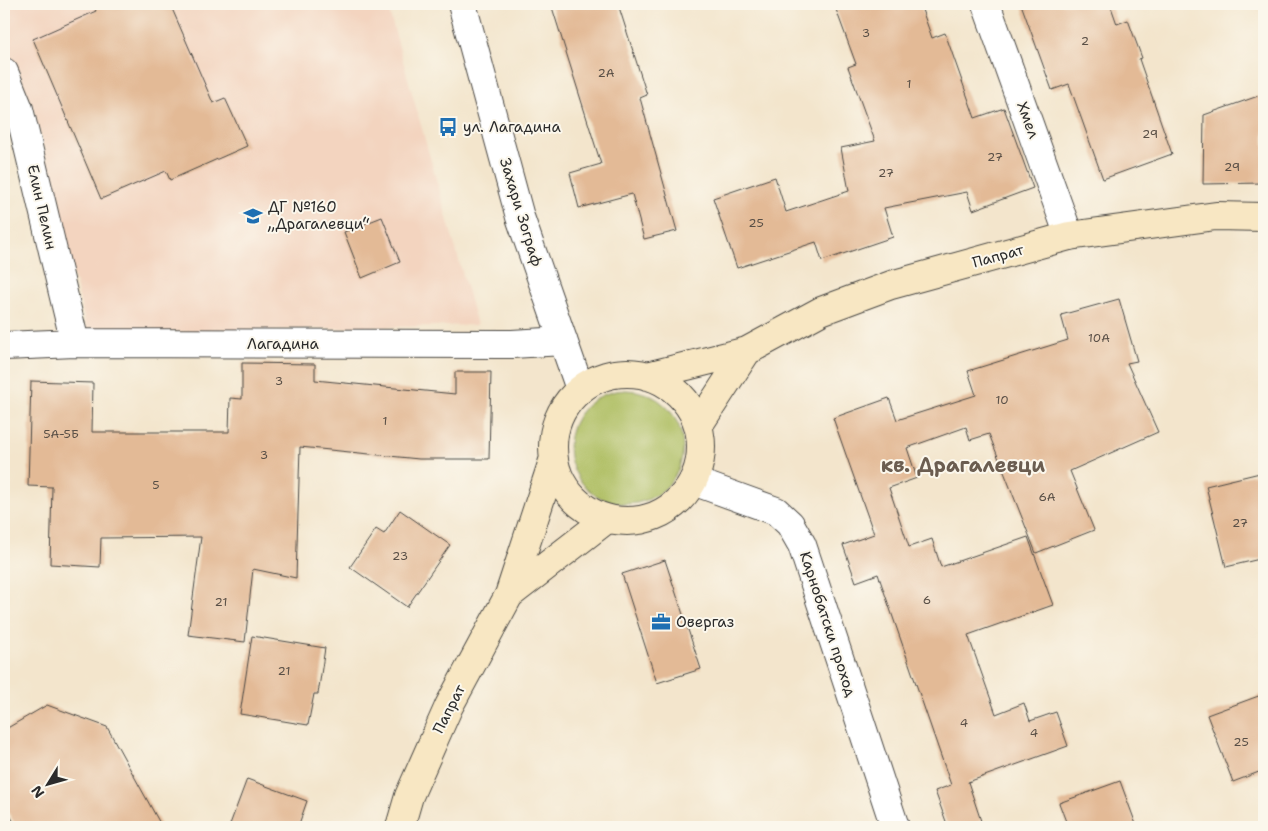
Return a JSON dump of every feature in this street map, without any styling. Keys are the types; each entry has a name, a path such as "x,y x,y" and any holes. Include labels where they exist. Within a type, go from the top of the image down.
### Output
{"main road":[{"name":"Папрат","path":"647,376 747,351 821,311 850,298 1069,236 1216,216 1264,217"},
{"name":"Папрат","path":"698,426 747,351"},
{"path":"624,372 647,376 664,383 679,394 690,409 698,426 701,445 699,464 693,481 683,497 670,508 656,516 640,521 623,522 607,519 581,507 559,480 553,461 552,441 556,421 566,403 580,389 600,377 624,372"},
{"name":"Папрат","path":"400,827 409,796 445,714 509,595 553,461"},
{"name":"Папрат","path":"509,595 607,519"}],"street":[{"name":"Захари Зограф","path":"462,4 520,217 580,389"},
{"name":"Хмел","path":"986,4 1069,236"},
{"name":"Елин Пелин","path":"4,72 19,109 75,344"},
{"name":"Лагадина","path":"4,346 75,344 512,344 563,341"},
{"name":"Карнобатски проход","path":"693,481 776,511 790,524 802,545 895,827"}],"shaded area":[{"name":"ДГ №160 „Драгалевци“","path":"4,4 387,4 477,325 88,334 33,107 4,41"}],"green space":[{"path":"626,390 648,394 666,407 679,425 683,447 679,469 666,487 648,500 626,504 604,500 586,487 573,469 569,447 573,425 586,407 604,394"}],"building":[{"path":"93,4 170,4 213,103 225,98 247,146 170,180 166,171 101,199 33,39 96,11"},
{"path":"551,4 618,4 647,95 640,98 677,231 644,239 632,194 579,208 570,173 601,164"},
{"path":"834,4 920,4 932,38 945,33 975,118 1004,108 1033,188 973,210 967,192 884,208 893,237 822,261 816,242 737,268 713,198 775,177 786,212 849,191 841,148 875,141 848,67 856,64"},
{"path":"1021,4 1110,4 1117,24 1128,20 1142,58 1139,59 1172,154 1103,179 1069,84 1052,90"},
{"path":"1264,94 1264,183 1203,184 1204,115"},
{"path":"382,217 400,262 362,278 344,232"},
{"path":"1119,299 1137,361 1127,363 1158,432 1070,471 1094,530 1036,553 989,434 970,440 966,427 907,448 917,478 889,488 909,547 932,539 941,567 1028,537 1053,605 968,635 996,714 1024,703 1030,721 1056,712 1068,746 968,782 981,821 963,827 948,827 935,791 951,785 878,574 856,582 843,545 874,534 833,418 889,398 897,420 976,395 968,371 1068,340 1061,315"},
{"path":"242,363 315,364 315,380 455,394 455,372 491,372 489,459 419,459 300,447 296,578 253,569 245,642 188,635 201,537 101,538 100,567 50,564 52,487 28,486 31,381 93,383 92,432 229,432 230,398 242,399"},
{"path":"1264,472 1264,558 1226,567 1206,486"},
{"path":"400,510 450,545 407,607 350,567 376,529 384,534"},
{"name":"Овергаз","path":"665,560 701,669 657,683 622,574"},
{"path":"252,636 325,648 318,694 314,694 308,725 240,714"},
{"path":"1264,694 1264,770 1233,782 1207,715"},
{"path":"47,705 107,727 162,827 17,827 4,806 4,730"},
{"path":"247,779 307,801 298,827 229,827"},
{"path":"1120,781 1137,827 1068,827 1059,803"}],"place":[{"name":"ул. Лагадина","path":"448,127"},
{"name":"ДГ №160 „Драгалевци“","path":"253,216"},
{"name":"Овергаз","path":"661,622"}],"district":[{"name":"кв. Драгалевци","path":"963,465"}]}
